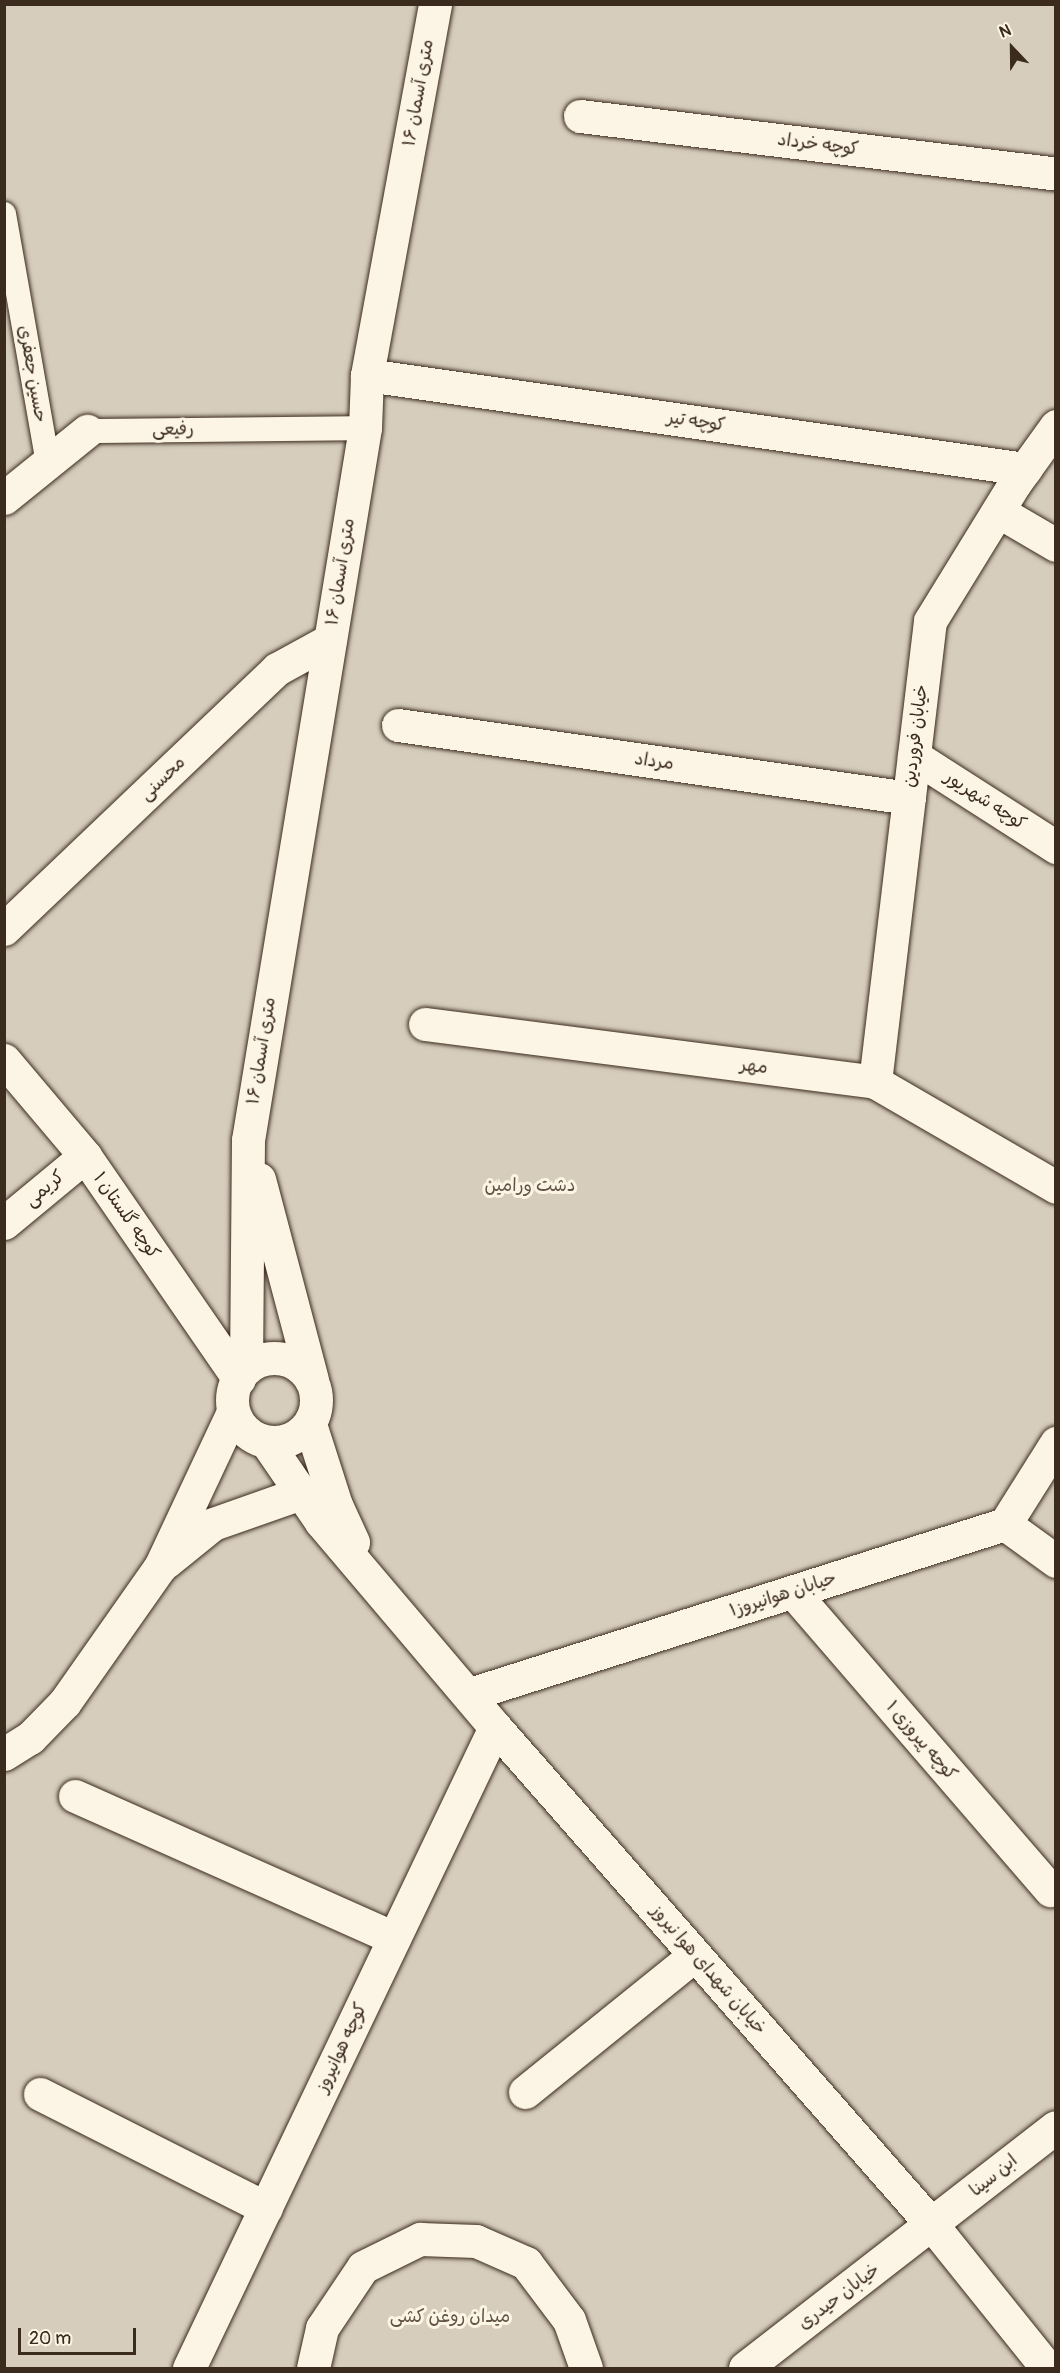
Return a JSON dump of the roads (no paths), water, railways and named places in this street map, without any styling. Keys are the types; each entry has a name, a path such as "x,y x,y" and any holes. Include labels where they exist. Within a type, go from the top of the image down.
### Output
{"street":[{"name":"۱۶ متری آسمان","path":"243,1374 248,1140 365,428 367,375 435,4"},
{"name":"کوچه خرداد","path":"580,116 1056,174"},
{"name":"کوچه تیر","path":"367,375 1025,469"},
{"name":"خیابان فروردین","path":"875,1082 930,621 1025,469 1056,426"},
{"name":"رفیعی","path":"4,498 87,431"},
{"path":"998,511 1056,545"},
{"name":"محسنی","path":"4,929 277,669 330,640"},
{"name":"مرداد","path":"398,725 909,798"},
{"name":"کوچه شهریور","path":"914,756 1056,847"},
{"name":"مهر","path":"425,1024 875,1082 1056,1187"},
{"name":"کوچه گلستان ۱","path":"4,1060 85,1156 243,1374"},
{"name":"۱۶ متری آسمان","path":"248,1140 312,1379"},
{"name":"کریمی","path":"4,1223 85,1156"},
{"path":"4,1754 30,1738 65,1702 160,1567 233,1412 233,1388 243,1374 269,1358 294,1362 312,1379 317,1402 310,1424 291,1440 267,1443 245,1432 233,1412"},
{"name":"خیابان شهدای هوا نیروز","path":"310,1424 336,1505 367,1574"},
{"name":"خیابان شهدای هوا نیروز","path":"267,1443 301,1493 470,1694 495,1727 933,2226 1047,2368"},
{"path":"1056,1443 1005,1524 1056,1561"},
{"path":"160,1567 213,1524 301,1493"},
{"name":"حیابان هوانیروز۱","path":"470,1694 1005,1524"},
{"name":"کوچه پیروزی ۱","path":"793,1592 1050,1890"},
{"name":"کوچه هوانیروز","path":"189,2368 495,1727"},
{"path":"75,1796 394,1938"},
{"path":"525,2092 695,1955"},
{"path":"40,2094 266,2208"},
{"name":"ابن سینا","path":"933,2226 1056,2127"},
{"name":"خیابان حیدری","path":"745,2368 933,2226"},
{"path":"313,2368 322,2328 363,2267 420,2239 476,2241 526,2263 569,2320 586,2368"}],"lane":[{"name":"حسین جعفری","path":"4,214 48,463"},
{"name":"رفیعی","path":"87,431 365,428"}],"park label":[{"name":"دشت ورامین","path":"530,1186"},
{"name":"میدان روغن کشی","path":"450,2317"}]}
